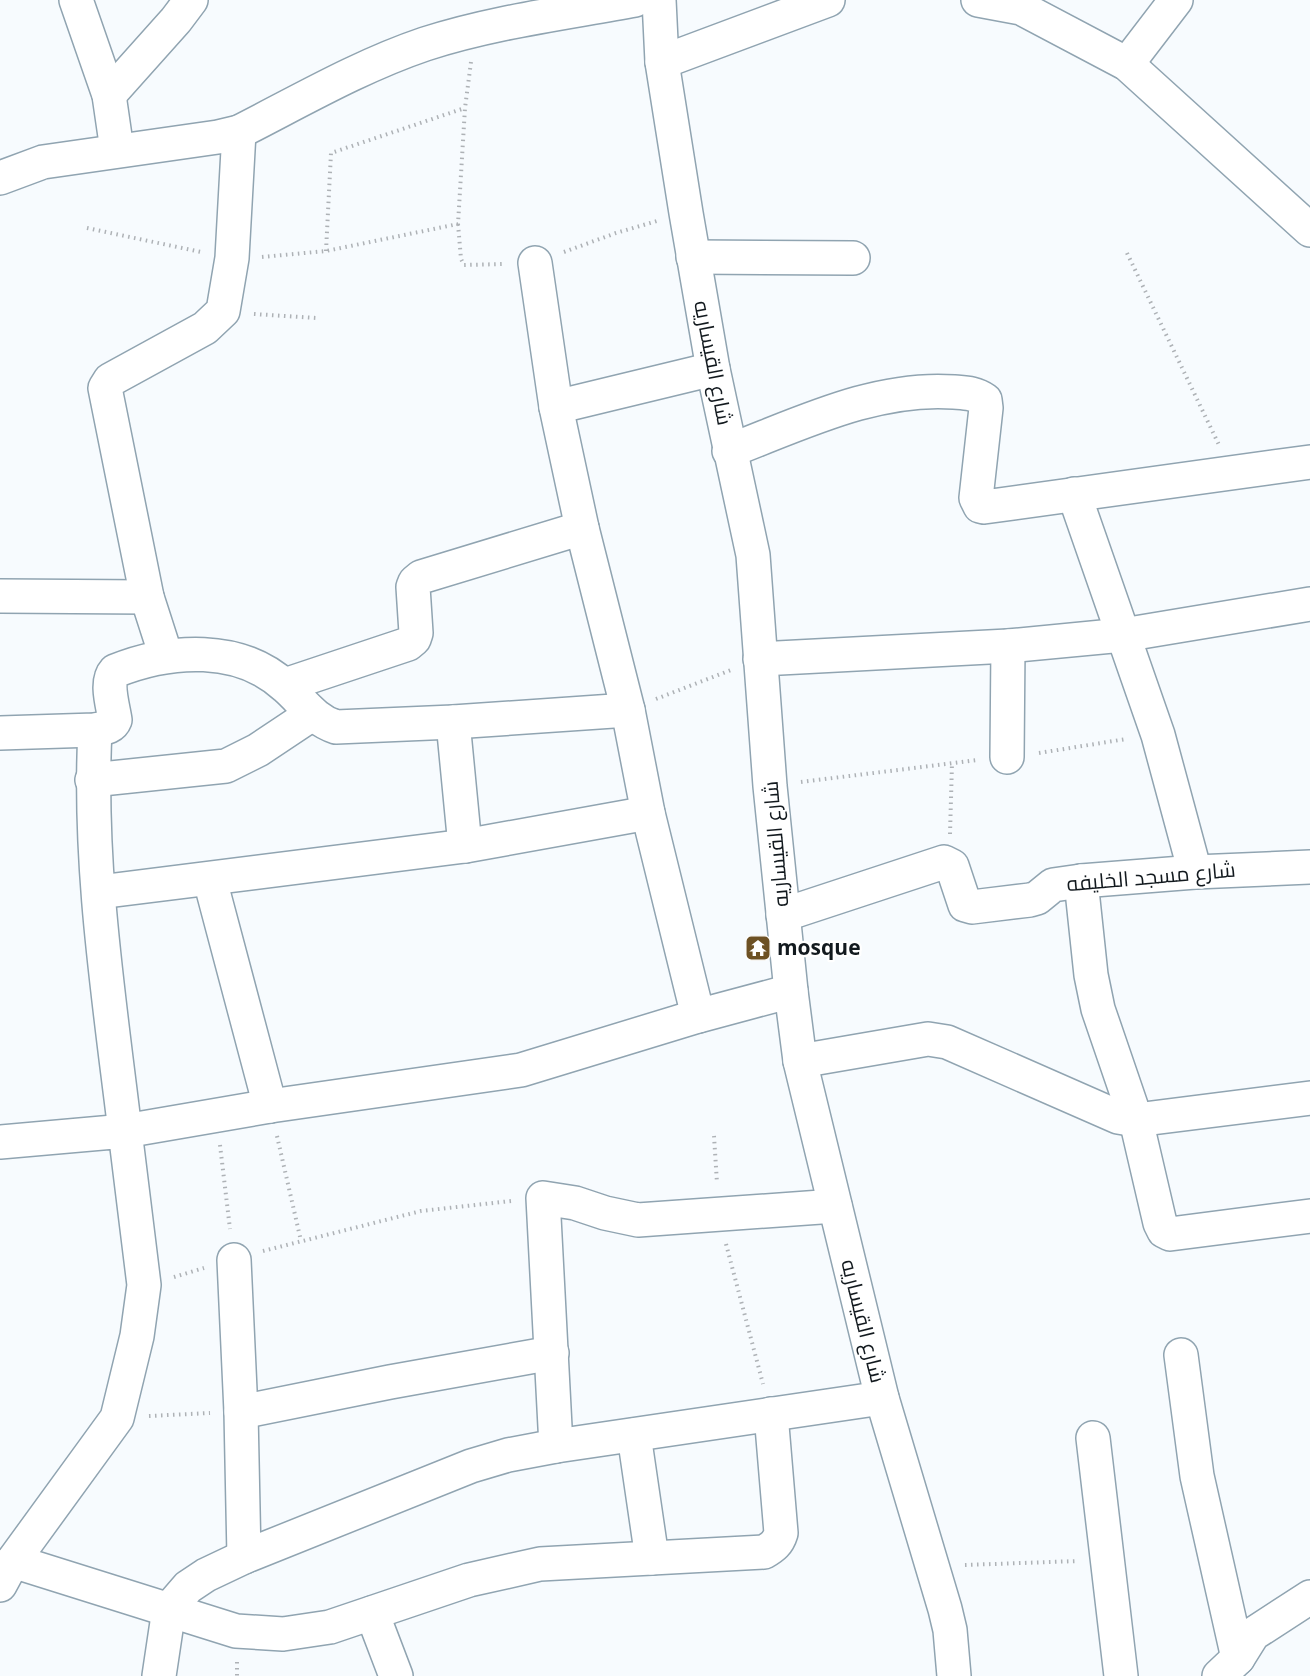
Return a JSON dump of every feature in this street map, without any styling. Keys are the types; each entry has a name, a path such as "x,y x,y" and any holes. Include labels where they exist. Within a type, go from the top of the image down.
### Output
{"street":[{"path":"76,0 109,95 117,150"},
{"path":"109,95 176,21 190,0"},
{"path":"0,178 43,162 219,137 239,132 362,69 424,45 477,15 635,0"},
{"name":"شارع القيساريه","path":"658,0 662,62 693,257 729,452 753,555 770,786 800,1061 882,1398 950,1630 954,1676"},
{"path":"662,62 828,0"},
{"path":"978,0 1023,4 1127,64 1310,230"},
{"path":"1127,64 1176,0"},
{"path":"166,656 147,597 105,388 110,380 205,328 223,311 232,258 239,132"},
{"path":"693,257 853,258"},
{"path":"535,263 556,407 582,528 628,710 648,813 698,1016"},
{"path":"556,407 713,369"},
{"path":"729,452 823,416 892,395 936,391 976,394 985,400 976,498 980,506 984,507 1310,462"},
{"path":"1074,494 1158,735 1195,872"},
{"path":"285,685 408,644 414,639 416,633 413,588 415,582 421,577 582,528"},
{"path":"0,596 147,597"},
{"path":"760,659 1008,646 1123,635 1310,604"},
{"path":"1007,758 1008,646"},
{"path":"0,733 95,730 109,727 115,720 110,682 111,675 115,671 166,656 208,654 258,669 285,685 312,714 324,723 336,726 453,723 628,710"},
{"path":"92,780 226,766 258,750 312,714"},
{"path":"453,723 465,846"},
{"path":"95,730 92,780 99,892 124,1131 144,1285 137,1336 117,1418 7,1573 169,1609 236,1631 283,1634 330,1627 469,1580 540,1564 764,1552 773,1547 781,1533 771,1414"},
{"path":"99,892 210,880 465,846 648,813"},
{"path":"783,915 939,863 949,863"},
{"name":"شارع مسجد الخليفه","path":"949,863 963,901 968,907 1030,900 1037,898 1053,885 1081,881 1195,872 1310,867"},
{"path":"210,880 270,1106"},
{"path":"1081,881 1091,975 1098,1009 1136,1120 1160,1223 1164,1231 1170,1234 1310,1216"},
{"path":"0,1142 124,1131 270,1106 521,1070 698,1016 791,991"},
{"path":"800,1061 928,1039 946,1042 1118,1117 1136,1120 1310,1098"},
{"path":"556,1446 543,1198 575,1203 604,1213 638,1220 835,1206"},
{"path":"234,1260 241,1412 243,1557"},
{"path":"241,1412 552,1353"},
{"path":"1181,1355 1197,1476 1228,1667"},
{"path":"159,1676 169,1609 188,1587 206,1575 243,1557 471,1466 508,1455 556,1446 882,1398"},
{"path":"634,1435 652,1558"},
{"path":"1093,1438 1121,1676"},
{"path":"1228,1667 1252,1634 1310,1597"},
{"path":"372,1613 396,1676"}],"path":[{"path":"477,15 465,108 458,224 461,259 464,265 535,263 616,233 686,213"},
{"path":"326,251 331,153 465,108"},
{"path":"87,228 232,258 326,251 458,224"},
{"path":"1127,253 1233,472"},
{"path":"223,311 316,318"},
{"path":"628,710 760,659"},
{"path":"1007,758 1158,735"},
{"path":"770,786 952,763 949,863"},
{"path":"270,1106 301,1241"},
{"path":"217,1115 234,1260"},
{"path":"714,1136 718,1215 771,1414"},
{"path":"144,1285 301,1241 421,1211 543,1198"},
{"path":"117,1418 241,1412"},
{"path":"932,1566 1107,1560"}],"place":[{"name":"mosque","path":"758,948"}]}
